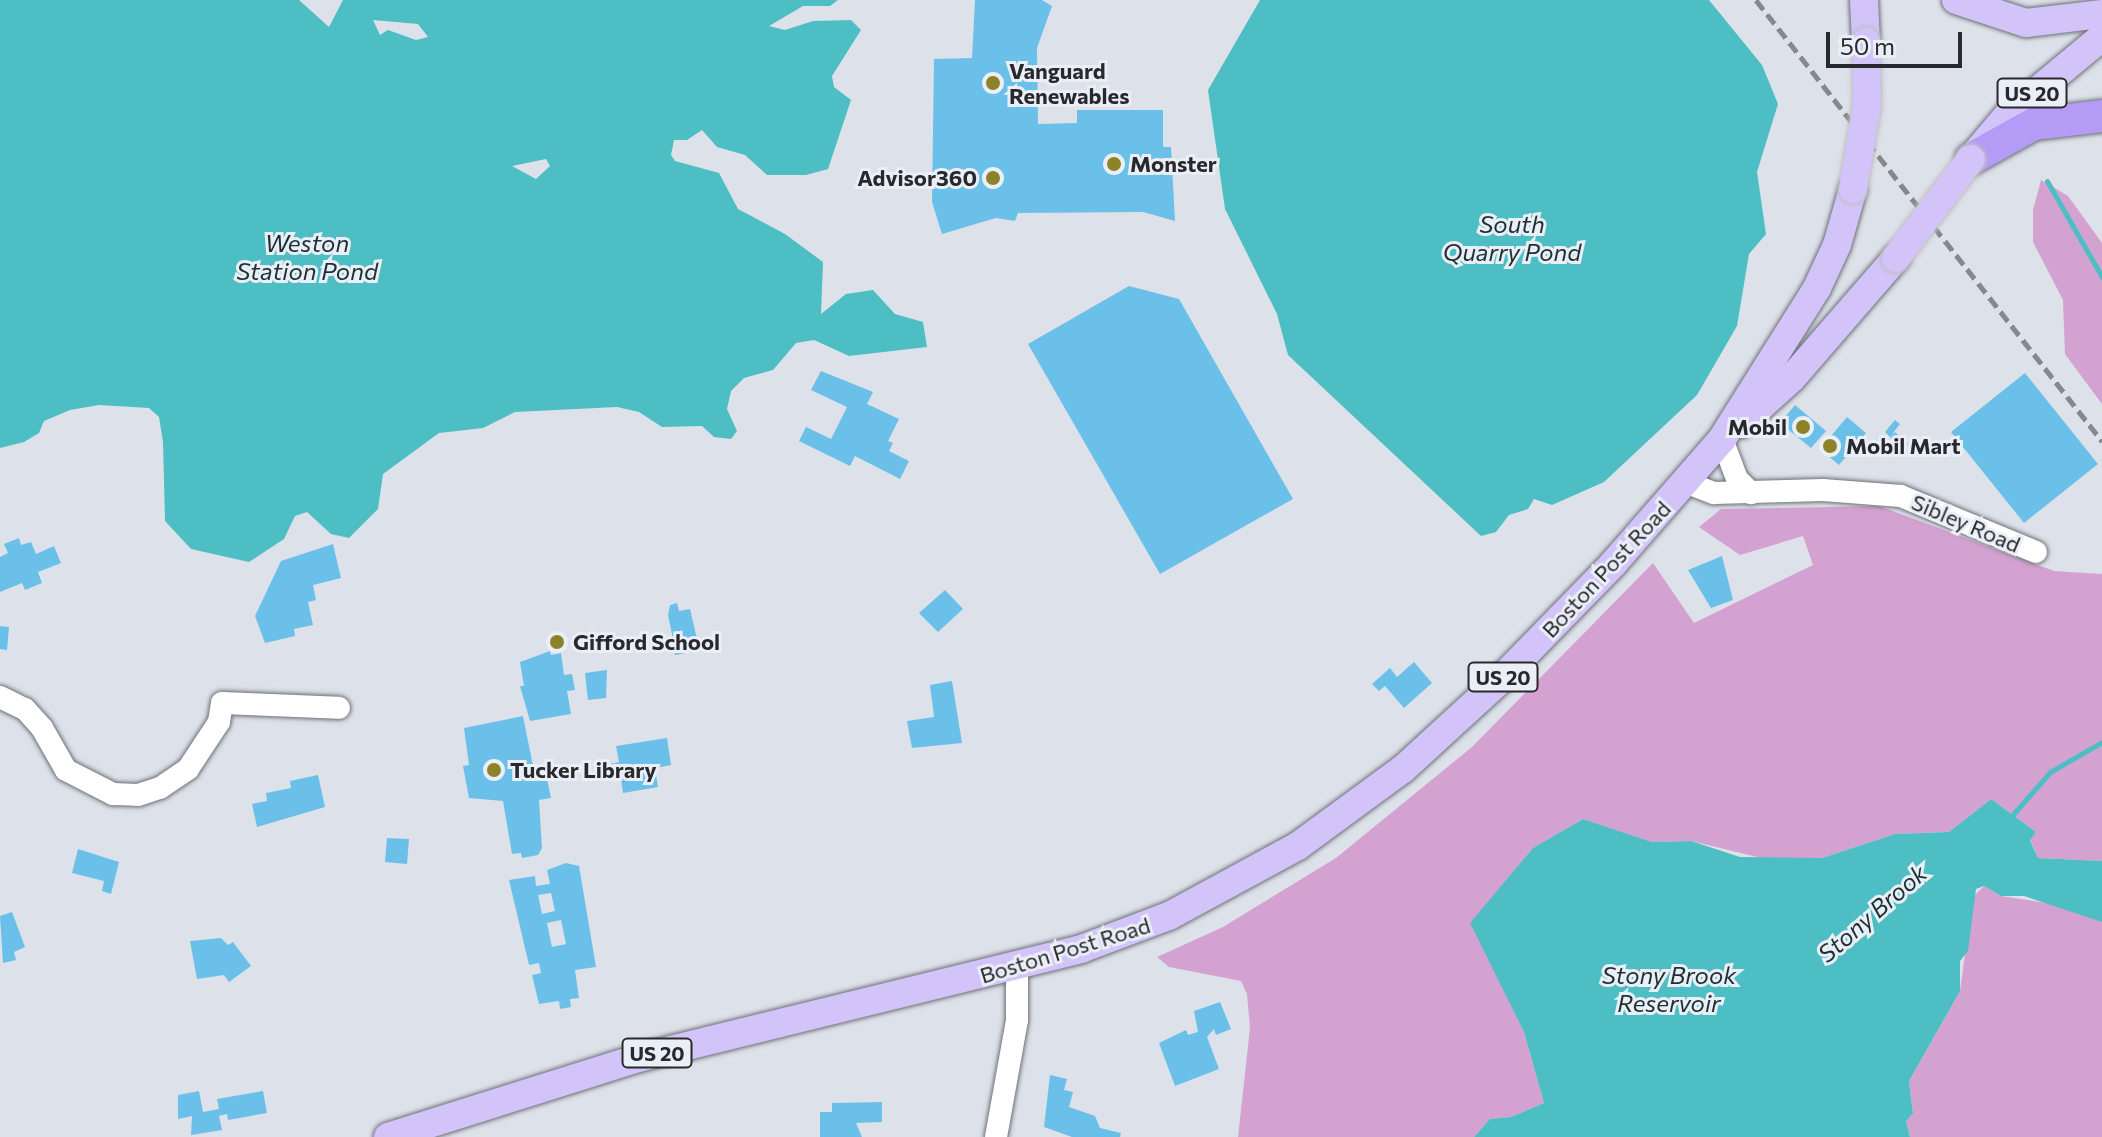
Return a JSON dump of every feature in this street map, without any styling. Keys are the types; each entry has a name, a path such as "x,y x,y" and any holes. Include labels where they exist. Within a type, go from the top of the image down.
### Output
{"highway":[{"path":"1971,159 2034,124 2102,116"}],"main road":[{"name":"Boston Post Road","path":"388,1137 665,1050 1017,968 1109,940 1183,909 1277,859 1358,804 1513,667 1722,439 1817,288 1853,189 1866,117 1864,0"},
{"path":"1956,0 2026,23 2102,14"},
{"name":"US 20","path":"1971,159 2008,115 2102,37"},
{"name":"Boston Post Road","path":"1722,439 1781,390 1896,258 1971,159"}],"street":[{"path":"1722,439 1737,479 1751,493"},
{"name":"Sibley Road","path":"1685,482 1705,492 1823,490 1901,496 2036,552"},
{"path":"0,697 25,709 42,728 66,770 113,794 138,795 160,788 188,769 219,722 222,703 339,708"},
{"path":"996,1137 1017,1020 1017,968"}],"shaded area":[{"path":"2041,180 2068,196 2102,243 2102,404 2065,354 2063,300 2033,242 2033,210"},
{"path":"1879,506 2054,571 2102,574 2102,861 2038,858 2030,839 2036,832 1991,799 1949,832 1895,834 1822,858 1774,861 1691,841 1652,842 1583,819 1533,848 1471,923 1524,1032 1544,1103 1511,1117 1490,1119 1474,1137 1238,1137 1250,1028 1247,994 1241,981 1169,967 1157,957 1223,927 1336,858 1472,747 1653,563 1694,623 1813,565 1803,536 1740,555 1699,527 1721,509"},
{"path":"1984,886 2001,896 2059,905 2102,922 2102,1137 1910,1137 1906,1121 1913,1112 1909,1081 1960,991 1973,897"}],"water":[{"name":"Weston Station Pond","path":"0,0 299,0 329,27 343,0 838,0 830,6 803,6 769,26 785,30 813,21 851,20 861,30 832,76 834,87 851,100 828,169 806,175 767,175 745,155 717,147 702,130 687,140 674,140 671,155 675,161 719,173 738,209 785,234 823,262 821,314 846,294 873,290 895,314 923,322 927,347 849,356 814,340 796,343 773,370 744,378 731,391 727,409 737,431 731,439 714,437 702,426 662,427 639,412 617,407 515,412 483,428 439,433 383,474 378,509 349,538 331,534 307,512 295,516 284,539 249,562 191,549 165,521 163,442 159,417 149,408 99,405 70,410 44,421 39,433 24,442 0,448","holes":["373,20 418,24 428,37 416,40 388,30 380,35","546,159 550,166 536,179 512,166"]},
{"name":"South Quarry Pond","path":"1260,0 1709,0 1762,65 1778,104 1757,172 1766,234 1749,254 1737,326 1697,395 1604,482 1552,505 1534,499 1528,509 1509,515 1496,532 1481,536 1288,355 1277,314 1225,209 1208,90"},
{"name":"Stony Brook Reservoir","path":"1991,799 2036,832 2030,840 2038,858 2102,861 2102,922 2024,896 2001,896 1984,886 1976,889 1968,951 1960,961 1960,991 1909,1081 1913,1113 1906,1121 1910,1137 1474,1137 1490,1119 1511,1117 1544,1103 1524,1032 1470,923 1533,848 1583,819 1652,842 1691,841 1740,857 1822,858 1895,834 1949,832"}],"building":[{"path":"975,0 1042,0 1052,6 1037,48 1038,124 1077,123 1077,110 1163,110 1163,147 1171,147 1175,221 1143,212 1018,213 1015,221 996,218 942,234 932,202 934,59 972,58"},
{"path":"1129,286 1179,299 1293,499 1160,574 1028,344"},
{"path":"821,371 873,392 867,404 899,419 888,441 893,443 889,451 909,461 900,479 855,456 850,466 799,441 806,427 831,439 847,407 811,390"},
{"path":"2025,373 2098,464 2024,523 1951,432"},
{"name":"Mobil","path":"1795,405 1826,431 1811,448 1780,423"},
{"path":"1847,417 1866,433 1839,465 1820,449"},
{"path":"1895,420 1900,424 1890,437 1885,432"},
{"path":"1895,432 1908,444 1904,449 1890,437"},
{"path":"19,538 21,545 31,542 36,554 54,546 61,563 38,572 42,583 25,590 22,583 0,592 0,557 8,553 4,544"},
{"path":"333,544 341,578 313,585 316,600 308,602 313,625 294,629 295,636 265,643 255,616 281,561"},
{"path":"1722,556 1733,600 1711,608 1688,570"},
{"path":"945,590 963,609 938,632 919,613"},
{"path":"677,603 679,611 690,609 697,639 674,644 668,615 670,605"},
{"path":"0,626 9,627 7,650 0,649"},
{"path":"689,645 691,652 675,655 673,648"},
{"path":"550,651 551,655 561,653 564,675 572,674 575,690 567,691 571,714 530,721 520,686 524,686 520,662"},
{"path":"1414,662 1432,683 1404,708 1385,686 1379,691 1372,684 1390,668 1397,677"},
{"path":"607,670 606,698 588,700 585,673"},
{"path":"952,681 962,743 912,748 907,721 934,717 930,685"},
{"path":"523,716 536,781 547,779 551,798 539,800 542,848 538,855 522,858 521,853 512,854 503,801 469,798 463,766 469,765 464,728"},
{"path":"667,738 671,765 655,768 658,787 623,793 620,773 612,774 610,764 619,762 616,746"},
{"path":"318,775 325,807 257,827 252,804 267,801 266,793 291,788 290,781"},
{"path":"387,838 409,839 407,864 385,862"},
{"path":"78,849 119,862 111,894 102,891 104,881 72,873"},
{"path":"566,863 579,866 596,967 575,970 579,998 570,999 571,1007 560,1009 559,1001 539,1004 532,975 541,973 539,963 529,965 509,880 535,876 536,886 550,884 547,870","holes":["551,893 555,911 542,914 538,895","561,920 566,944 552,947 547,923"]},
{"path":"12,912 25,947 14,952 16,960 3,963 0,916"},
{"path":"221,938 228,945 233,942 251,966 229,982 224,975 197,979 190,941"},
{"path":"1220,1002 1231,1029 1216,1035 1214,1029 1207,1037 1219,1069 1175,1086 1159,1043 1186,1030 1188,1035 1198,1032 1194,1011"},
{"path":"1050,1075 1067,1079 1064,1090 1073,1092 1069,1107 1095,1116 1100,1128 1121,1133 1120,1137 1072,1137 1044,1127"},
{"path":"199,1091 203,1112 219,1109 217,1099 263,1091 267,1113 228,1120 227,1114 219,1116 222,1130 191,1135 192,1116 178,1119 178,1095"},
{"path":"882,1102 882,1122 856,1123 862,1137 820,1137 820,1112 832,1112 832,1103"}],"waterway":[{"name":"Stony Brook","path":"2047,181 2102,277"},
{"name":"Stony Brook","path":"2009,819 2050,772 2102,742"}],"railway":[{"path":"1756,0 2102,441"}],"place":[{"name":"Vanguard Renewables","path":"993,83"},
{"name":"Monster","path":"1114,164"},
{"name":"Advisor360","path":"993,178"},
{"name":"Mobil","path":"1803,427"},
{"name":"Mobil Mart","path":"1830,446"},
{"name":"Gifford School","path":"557,642"},
{"name":"Tucker Library","path":"494,770"}]}
